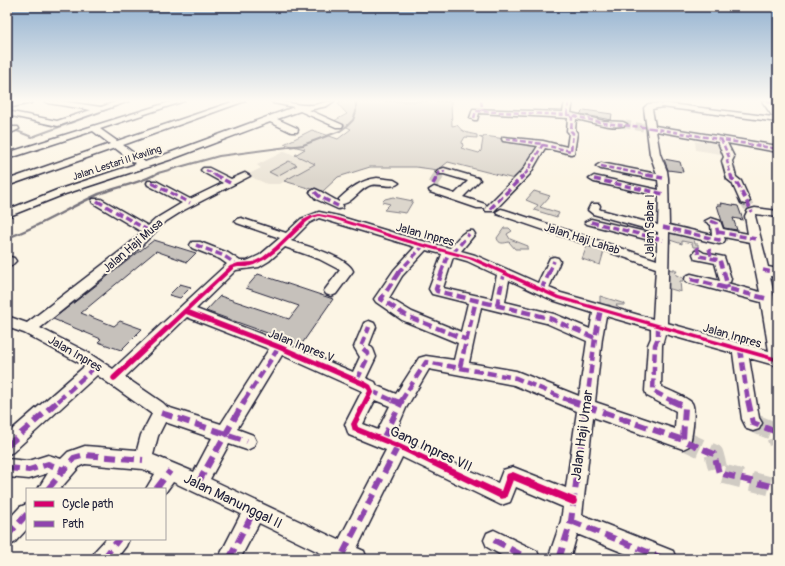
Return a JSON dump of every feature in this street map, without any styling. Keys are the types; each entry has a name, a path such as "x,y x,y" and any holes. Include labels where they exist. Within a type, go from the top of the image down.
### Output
{"street":[{"path":"7,182 165,127"},
{"name":"Jalan Lestari II Kavling","path":"7,214 55,194 169,157 248,127"},
{"path":"289,127 294,130"},
{"path":"506,139 570,151 573,133 571,131 571,127"},
{"path":"7,156 94,128 143,165"},
{"path":"649,128 778,149"},
{"name":"Jalan Sabar I","path":"586,407 684,440 685,407 653,391 655,345 658,338 663,266 664,194 663,178 659,160 656,156 649,128"},
{"path":"721,139 729,157 727,161 732,178 736,181 749,206 778,356"},
{"path":"491,209 527,172 543,145"},
{"path":"601,166 663,178"},
{"path":"206,170 230,183"},
{"path":"443,172 475,180 458,197"},
{"name":"Jalan Haji Musa","path":"29,329 131,249 162,220 190,203 245,176"},
{"path":"594,179 664,194"},
{"path":"315,192 337,207 360,186 368,182 378,180 394,183"},
{"path":"152,183 190,203"},
{"name":"Jalan Haji Lahab","path":"434,190 663,266"},
{"path":"97,201 149,231"},
{"path":"595,206 593,210 597,212 663,232"},
{"path":"749,206 758,211 778,214"},
{"name":"Jalan Inpres","path":"7,321 29,329 71,350 114,378 236,264 248,266 258,262 312,217 337,207 423,246 470,258 504,272 541,291 659,327 740,348 778,360"},
{"path":"590,222 719,240 716,223 711,220"},
{"path":"241,221 323,256 346,268 347,271 331,291"},
{"path":"718,232 756,239"},
{"path":"468,234 451,252 436,290 549,318 595,338"},
{"path":"196,245 224,256 236,264"},
{"path":"423,246 398,273 381,298 407,316 467,340"},
{"path":"703,252 720,260 727,285"},
{"path":"541,291 554,261"},
{"path":"762,270 778,273"},
{"path":"497,306 504,272"},
{"path":"691,279 727,285 768,299"},
{"path":"460,367 476,300"},
{"name":"Jalan Haji Umar","path":"559,559 571,521 595,338 601,309"},
{"name":"Jalan Inpres V","path":"185,312 278,347 357,380 369,387 370,391 400,403"},
{"path":"357,380 368,357 368,353 361,347 369,327"},
{"path":"198,483 223,434 248,392 278,347"},
{"path":"740,348 751,419 753,423"},
{"path":"352,557 391,443 400,403 425,362 516,378 586,407"},
{"path":"7,446 96,366"},
{"path":"114,378 151,403 161,413 247,441"},
{"name":"Gang Inpres VII","path":"370,391 354,424 355,429 391,443 501,495 503,495 510,477 513,476 573,501"},
{"path":"143,460 150,434 161,413"},
{"name":"Jalan Manunggal II","path":"49,488 74,458 85,454 143,460 198,483 352,557"},
{"path":"7,468 29,470 48,464 64,470"},
{"path":"157,488 170,471"},
{"path":"229,559 254,511"},
{"path":"7,536 26,515"},
{"path":"571,521 666,559"},
{"path":"103,559 118,540"},
{"path":"494,540 529,559"}],"shaded area":[{"path":"348,127 459,127 468,133 477,135 477,138 465,137 461,148 479,153 481,151 483,139 479,137 483,138 484,136 542,144 518,180 448,162 438,170 416,167 370,167 338,177 322,192 284,181 315,164 295,155 305,149 284,144 312,130 338,139 351,129"},
{"path":"700,137 720,140 727,155 696,150 695,141 701,142"},
{"path":"285,151 315,164 280,184 267,184 247,175 261,168 257,165"},
{"path":"289,161 297,165 277,176 269,172"},
{"path":"534,191 550,196 540,207 559,213 557,217 534,210 538,205 526,200"},
{"path":"393,197 413,201 406,213 384,210 390,204 382,202 385,199"},
{"path":"504,228 509,228 512,231 507,234 510,239 528,246 528,249 515,249 509,242 499,242 497,238"},
{"path":"667,228 693,234 695,244 698,244 698,247 693,247 692,243 682,241 682,244 670,240 671,243 668,243"},
{"path":"587,246 604,251 600,265 582,259"},
{"path":"667,269 675,269 677,272 675,272 676,275 683,278 683,281 680,281 681,292 667,288"},
{"path":"600,296 625,305 616,305 619,309 611,308 610,305 607,305 608,308 600,306"}],"building":[{"path":"664,159 680,162 683,172 668,170"},
{"path":"721,203 738,206 743,220 733,218 737,230 724,228 717,205 722,205"},
{"path":"154,240 196,253 187,262 156,251 81,313 114,326 120,321 142,329 121,350 98,342 101,339 53,319"},
{"path":"258,274 333,299 301,345 206,311 220,296 289,319 299,306 246,288"},
{"path":"180,284 191,287 180,298 169,295"}],"waterway":[{"path":"7,134 17,131 32,137 58,127"},
{"path":"153,176 158,173 219,156 303,145 340,131 345,127"},
{"path":"7,238 19,234 87,199 141,181 154,175"}],"tunnel":[{"path":"438,176 441,172"},
{"path":"433,184 439,175"},
{"path":"745,201 749,207"},
{"path":"753,423 774,431 778,443"},
{"path":"683,440 714,454 719,473 778,488"}],"marked path":[{"path":"543,145 571,151 573,133 571,131 571,127"},
{"path":"645,127 651,128"},
{"path":"651,128 778,149"},
{"path":"490,209 527,172 543,144 506,139"},
{"path":"721,139 729,157 727,161 732,179 736,181 752,212"},
{"path":"601,166 663,178"},
{"path":"206,170 230,183"},
{"path":"433,184 439,173 445,171"},
{"path":"594,179 664,194"},
{"path":"152,183 190,203"},
{"path":"315,192 320,197 338,206"},
{"path":"97,201 149,231"},
{"path":"663,227 719,240 716,223 711,221"},
{"path":"591,222 663,240"},
{"path":"718,232 756,239"},
{"path":"453,253 469,234"},
{"path":"196,245 224,256 236,264"},
{"path":"423,246 398,273 381,299 407,316 467,340"},
{"path":"697,247 699,256 720,260 728,288"},
{"path":"709,249 712,258"},
{"path":"449,252 436,289 437,291 549,318 595,338"},
{"path":"541,291 554,261"},
{"path":"763,270 778,273"},
{"path":"497,306 504,272"},
{"path":"691,279 768,299"},
{"path":"460,367 476,300"},
{"path":"559,559 571,521 595,338 601,309"},
{"path":"658,326 658,338 655,345 653,391 685,407 683,440"},
{"path":"357,380 368,357 368,353 361,347 369,327"},
{"path":"198,483 236,414 279,347"},
{"path":"740,349 751,419 753,423 774,431 778,443"},
{"path":"383,439 400,403 426,362 516,378 586,407 683,440 714,454 719,473 778,488"},
{"path":"7,446 96,366"},
{"path":"371,391 400,403"},
{"path":"161,413 247,441"},
{"path":"343,553 398,446"},
{"path":"49,488 74,458 85,455 143,460"},
{"path":"7,468 29,470 48,464 64,470"},
{"path":"157,488 170,471"},
{"path":"229,559 254,511"},
{"path":"7,536 26,515"},
{"path":"571,521 665,559"},
{"path":"103,559 118,540"},
{"path":"494,540 529,559"}],"cycle path":[{"path":"114,378 232,267 254,264 265,258 305,221 319,215 471,258 557,297 778,360"},
{"path":"185,311 279,347 369,387 371,391 354,424 355,429 398,446 501,495 503,495 510,477 513,476 573,501"}]}
